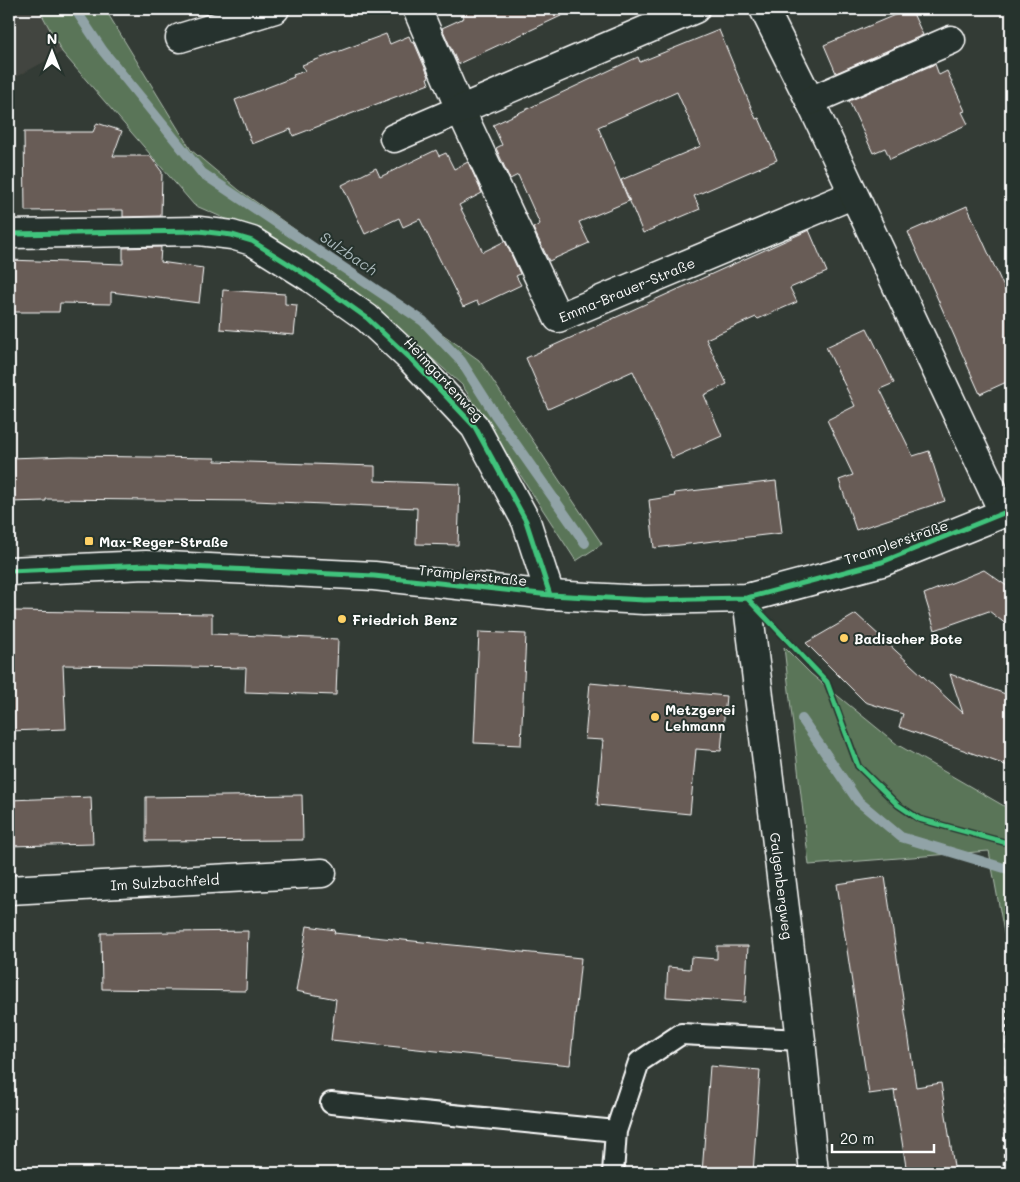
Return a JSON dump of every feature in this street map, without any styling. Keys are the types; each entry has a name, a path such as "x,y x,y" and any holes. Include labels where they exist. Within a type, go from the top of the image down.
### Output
{"street":[{"path":"180,38 275,9"},
{"name":"Emma-Brauer-Straße","path":"417,9 460,109 558,318 852,195"},
{"path":"394,138 695,9"},
{"path":"764,9 810,101 852,195 1008,512"},
{"path":"810,101 951,40"},
{"name":"Heimgartenweg","path":"9,234 199,232 232,235 252,241 311,278 367,318 410,358 476,427 526,521 550,595"},
{"name":"Tramplerstraße","path":"9,571 146,565 374,576 550,595 644,600 747,598 882,562 1008,512"},
{"name":"Galgenbergweg","path":"747,598 801,1040 814,1173"},
{"name":"Im Sulzbachfeld","path":"9,890 322,873"}],"lane":[{"path":"613,1173 616,1131 639,1062 680,1034 801,1040"},
{"path":"331,1103 616,1131"}],"path":[{"path":"1004,1173 1008,995"}],"shaded area":[{"path":"9,9 39,9 62,52 9,81"}],"green space":[{"path":"39,9 105,9 191,150 239,190 479,360 602,544 576,561 462,385 379,311 260,234 194,205 62,52"},
{"path":"784,647 811,674 898,745 1011,810 1011,938 1005,938 989,851 809,865"}],"building":[{"path":"460,9 576,9 458,64 442,28 464,18"},
{"path":"911,9 923,35 836,73 824,45"},
{"path":"719,30 756,119 759,118 777,160 694,196 700,209 643,233 621,180 701,146 677,92 598,127 629,201 579,222 589,243 549,261 533,228 540,224 518,175 510,179 496,148 502,145 493,125 638,57 640,62"},
{"path":"386,34 390,44 409,36 412,43 414,42 429,77 427,78 429,84 293,136 291,129 252,144 235,100 294,77 293,75 305,71 302,65"},
{"path":"935,64 939,75 947,71 965,111 962,112 968,124 890,159 885,148 873,153 849,101"},
{"path":"97,123 122,131 113,156 150,156 162,172 161,216 123,217 123,210 25,211 24,132 93,132"},
{"path":"436,150 439,156 446,153 454,169 468,162 482,193 459,205 483,252 505,241 520,274 516,276 521,285 479,305 477,301 463,307 420,219 403,227 399,218 365,234 342,185 376,168 380,177"},
{"path":"967,206 1011,303 1011,380 980,394 908,232"},
{"path":"809,230 827,272 790,288 797,302 758,319 756,317 706,339 727,384 704,395 722,436 672,458 633,371 548,409 526,358"},
{"path":"161,247 160,262 203,268 199,303 111,292 111,304 60,303 59,312 9,312 9,260 123,264 123,248"},
{"path":"223,290 285,294 285,304 297,305 294,335 220,329"},
{"path":"867,328 894,383 880,389 913,456 929,451 945,501 856,530 839,480 853,475 827,420 855,406 826,347"},
{"path":"71,456 215,458 215,461 375,466 375,481 460,484 458,545 416,544 417,508 255,501 46,499 46,501 9,502 9,458"},
{"path":"776,481 782,533 654,548 649,500 675,496 674,493"},
{"path":"984,570 1011,589 1011,628 989,611 935,630 924,594"},
{"path":"13,611 212,614 212,634 338,639 336,695 245,692 246,668 63,665 66,729 9,731 9,700 12,699"},
{"path":"856,614 963,713 950,674 1011,696 1011,767 899,727 903,714 865,702 806,643"},
{"path":"479,632 526,634 521,745 474,743"},
{"path":"590,683 726,696 721,751 696,749 690,814 597,805 603,740 585,739"},
{"path":"302,795 303,840 146,841 146,797"},
{"path":"91,797 93,844 9,846 9,800"},
{"path":"885,877 916,1087 941,1083 955,1173 907,1173 894,1091 898,1090 869,1094 837,884"},
{"path":"307,926 335,930 334,933 581,958 570,1065 331,1040 336,999 296,991"},
{"path":"248,931 246,991 102,989 101,933"},
{"path":"717,946 748,946 745,1002 666,997 668,967 690,969 691,957 717,959"},
{"path":"710,1066 760,1070 753,1173 702,1173"}],"waterway":[{"name":"Sulzbach","path":"75,9 103,51 202,173 423,321 461,361 496,416 585,543"},
{"name":"Sulzbach","path":"802,719 858,801 901,837 1011,870"}],"cycle path":[{"path":"9,234 199,231 232,235 252,241 311,278 367,318 410,358 475,427 526,521 550,595"},
{"path":"9,571 146,565 374,576 550,595 644,600 747,598 882,562 1011,510"},
{"path":"747,598 827,682 858,766 898,805 919,819 1011,844"}],"place":[{"name":"Max-Reger-Straße","path":"89,541"},
{"name":"Friedrich Benz","path":"342,619"},
{"name":"Badischer Bote","path":"844,638"},
{"name":"Metzgerei Lehmann","path":"655,717"}]}
